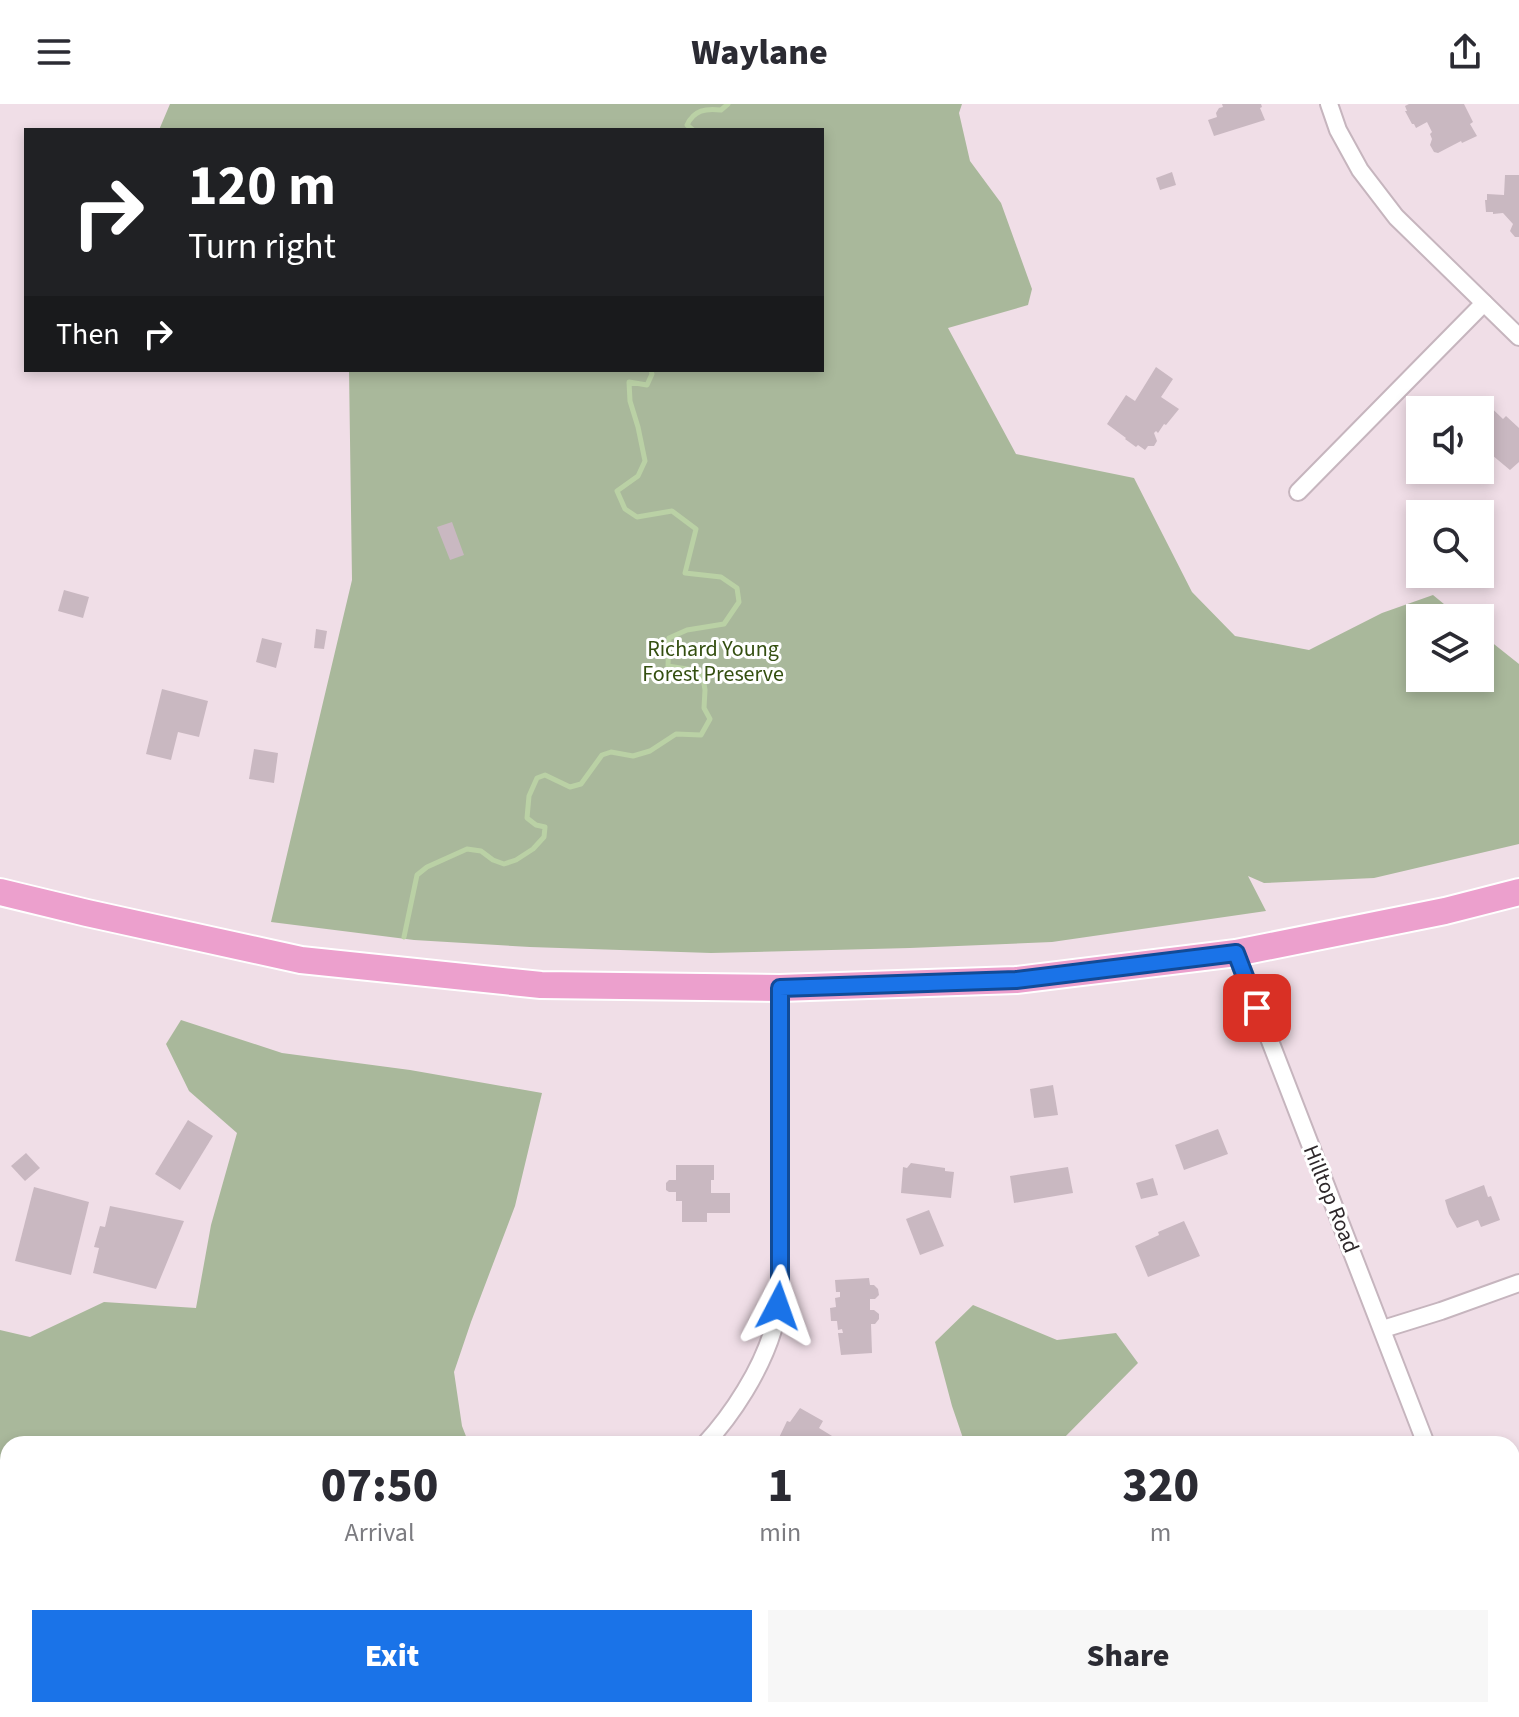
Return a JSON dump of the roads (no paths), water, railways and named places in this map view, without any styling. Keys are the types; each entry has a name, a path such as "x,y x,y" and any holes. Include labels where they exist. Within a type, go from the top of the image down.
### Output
{"main road":[{"path":"0,892 301,960 541,985 780,988 1016,980 1236,953 1445,911 1519,892"}],"street":[{"path":"1329,104 1338,130 1360,170 1396,217 1519,337"},
{"path":"1298,492 1484,303"},
{"name":"Hilltop Road","path":"1236,953 1423,1436"},
{"path":"712,1436 727,1419 761,1360 778,1306 780,988"},
{"path":"1383,1329 1519,1283"}],"waterway":[{"path":"691,128 687,125 697,113 721,110 728,104"},
{"path":"404,937 417,875 427,867 467,849 481,851 504,864 533,849 544,837 545,827 527,818 529,796 537,778 545,775 570,787 581,784 602,755 611,752 633,756 650,751 676,734 701,735 710,719 704,708 703,677 693,670 668,666 669,638 687,630 724,624 739,602 737,588 721,577 685,573 696,529 672,511 637,517 625,509 617,491 638,476 645,461 630,401 629,382 647,385 652,372"}],"park label":[{"name":"Richard Young Forest Preserve","path":"713,662"}]}
